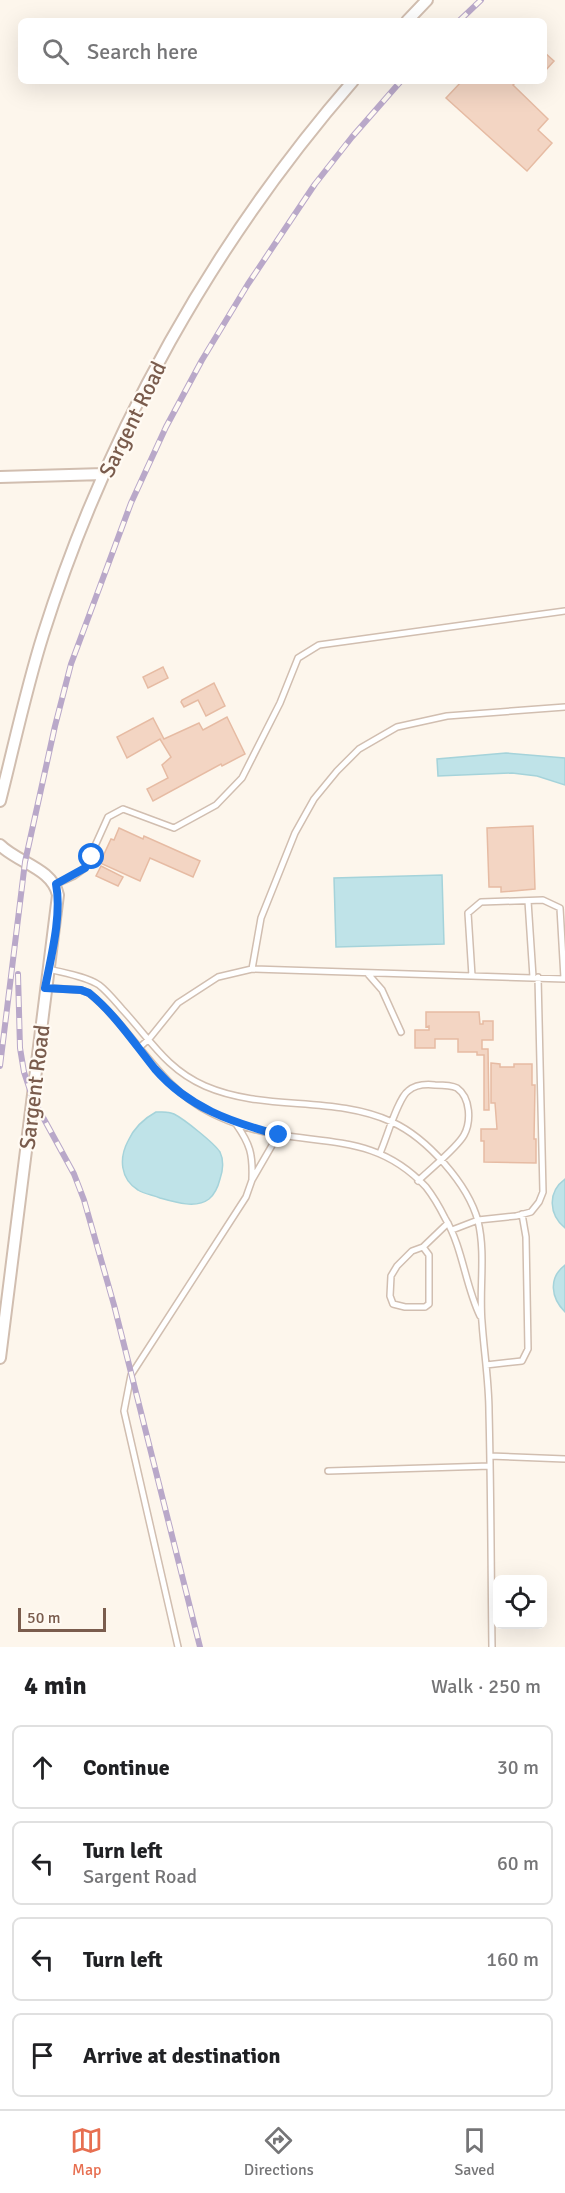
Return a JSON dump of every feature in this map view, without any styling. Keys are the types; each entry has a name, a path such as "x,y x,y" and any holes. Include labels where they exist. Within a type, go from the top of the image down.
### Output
{"street":[{"path":"410,18 428,0"},
{"name":"Sargent Road","path":"0,801 43,635 104,474 151,378 220,257 256,203 351,84"},
{"path":"0,477 104,474"},
{"path":"0,845 7,852 48,876 56,884"},
{"name":"Sargent Road","path":"0,1358 45,988 57,913 56,884"}],"lane":[{"path":"56,884 85,868 108,818 123,809 174,828 216,805 242,778 280,703 298,658 306,651 319,645 565,611"},
{"path":"252,969 261,918 295,833 314,799 359,749 397,727 447,716 565,707"},
{"path":"140,1047 178,1003 218,977 252,969 564,979 560,908 543,900 481,902 468,913 472,975"},
{"path":"452,1230 478,1220 531,1212 543,1192 536,977 528,901"},
{"path":"49,969 99,985 149,1039 163,1059 172,1067 213,1088 272,1103 318,1104 354,1109 393,1123 419,1139 456,1178 469,1196 478,1220 481,1240 481,1320 489,1410 492,1647"},
{"path":"368,974 382,990 401,1032"},
{"path":"45,988 81,990 89,993 174,1087 210,1112 235,1123 279,1135 335,1141 380,1153 404,1168 427,1188 452,1230 473,1302 481,1320"},
{"path":"380,1153 401,1099 408,1091 425,1084 457,1088 464,1096 468,1106 468,1125 463,1137 418,1180"},
{"path":"235,1123 244,1136 253,1159 252,1180"},
{"path":"178,1647 124,1411 131,1375 246,1197 252,1180 279,1135"},
{"path":"486,1365 522,1361 528,1349 526,1237 522,1214"},
{"path":"423,1247 429,1255 429,1304 425,1307 397,1307 390,1296 391,1276 397,1266 412,1251 423,1247 448,1223"},
{"path":"490,1456 565,1459"},
{"path":"328,1472 490,1466"}],"water":[{"path":"506,753 565,758 565,785 537,776 512,773 438,776 437,759"},
{"path":"442,875 444,944 336,947 334,878"},
{"path":"156,1112 170,1112 179,1117 220,1152 223,1162 222,1173 213,1195 204,1202 185,1204 172,1201 140,1191 128,1180 122,1161 125,1148 136,1128"},
{"path":"565,1179 565,1228 556,1217 552,1204 555,1190"},
{"path":"565,1265 565,1312 557,1301 553,1288 556,1276"}],"building":[{"path":"547,55 554,61 547,69"},
{"path":"459,84 514,84 548,119 538,130 552,143 527,171 446,98"},
{"path":"163,667 168,678 148,688 143,677"},
{"path":"214,683 225,706 206,716 198,700 184,707 182,700"},
{"path":"227,717 245,754 222,766 221,764 153,801 147,789 168,778 162,765 171,757 160,739 127,758 117,737 153,718 164,739 199,723 203,730"},
{"path":"533,826 535,889 501,892 501,887 489,887 487,828"},
{"path":"119,828 143,839 144,836 200,861 193,877 150,858 140,881 100,863"},
{"path":"101,866 123,877 118,886 96,876"},
{"path":"426,1012 479,1012 480,1024 483,1024 483,1021 493,1021 493,1040 482,1040 482,1049 488,1049 489,1110 484,1110 484,1055 477,1055 477,1052 458,1052 458,1039 435,1039 435,1048 415,1048 415,1030 429,1030 429,1026 426,1027"},
{"path":"491,1063 500,1064 500,1067 532,1064 532,1085 535,1085 536,1163 484,1162 484,1141 481,1141 481,1129 497,1129 495,1103 491,1103"}],"railway":[{"path":"462,18 481,0"},
{"path":"0,1066 25,862 55,726 71,664 131,503 166,427 202,360 248,284 315,184 398,84"},
{"path":"18,974 20,1048 24,1072 33,1099 74,1174 84,1200 114,1305 200,1647"}],"route":[{"path":"92,857 85,868 56,884 57,913 45,988 81,990 89,993 174,1087 210,1112 235,1123 279,1135"}]}
